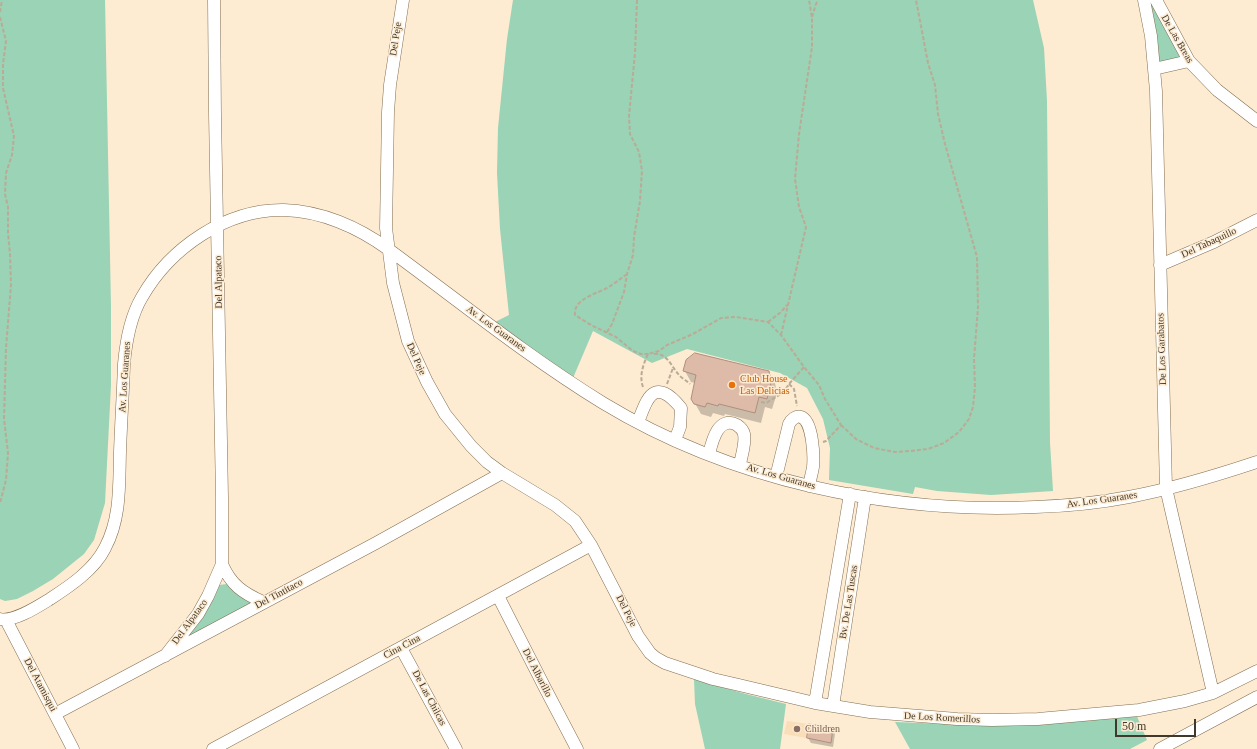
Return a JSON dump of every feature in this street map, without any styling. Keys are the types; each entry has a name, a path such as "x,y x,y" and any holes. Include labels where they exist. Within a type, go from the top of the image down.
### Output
{"street":[{"name":"Del Alpataco","path":"165,656 198,614 214,584 222,564 214,0"},
{"name":"Del Peje","path":"403,0 392,72 388,112 386,228 393,283 408,342 427,382 445,414 457,430 487,462 502,473 555,505 575,521 591,545 638,636"},
{"name":"De Los Garabatos","path":"1144,0 1151,36 1154,69 1166,488 1213,692"},
{"name":"De Las Breas","path":"1156,0 1189,61 1217,90 1257,121"},
{"path":"1154,69 1189,61"},
{"name":"Av. Los Guaranes","path":"3,620 26,612 42,604 70,585 90,567 105,548 111,535 119,499 126,346 133,319 141,298 171,259 198,237 217,226 238,218 282,210 295,211 339,222 374,239 556,373 604,404 638,422 675,440 709,454 776,477 809,486 865,497 931,506 992,509 1051,506 1091,503 1129,497 1257,462"},
{"name":"Del Tabaquillo","path":"1160,265 1214,242 1257,220"},
{"path":"638,422 651,396 658,392 664,392 671,396 681,408 680,427 675,440"},
{"path":"776,477 789,424 792,420 801,417 808,424 812,445 813,468 809,486"},
{"path":"709,454 716,431 720,426 726,423 738,425 744,434 740,465"},
{"name":"Del Tintitaco","path":"55,714 383,539 502,473"},
{"name":"Bv. De Las Tuscas","path":"815,703 850,494"},
{"name":"Bv. De Las Tuscas","path":"833,706 865,497"},
{"name":"Cina Cina","path":"213,749 591,545"},
{"name":"Del Alpataco","path":"222,564 230,581 248,594 263,602"},
{"path":"214,584 230,581"},
{"name":"Del Albarillo","path":"498,596 544,688 577,749"},
{"name":"Del Atamisqui","path":"3,620 73,749"},
{"name":"De Los Romerillos","path":"638,636 656,658 675,667 739,685 815,703 894,715 925,717 992,720 1030,719 1139,710 1185,701 1213,692 1257,671"},
{"name":"De Las Chilcas","path":"401,648 456,749"},
{"path":"1160,749 1257,697"}],"path":[{"path":"0,12 2,0"},
{"path":"607,332 612,324 627,280 627,274 633,255 634,237 640,201 642,171 639,152 630,134 629,116 635,54 637,0"},
{"path":"781,335 806,227 799,206 795,179 799,134 812,47 812,18 809,0"},
{"path":"812,18 818,0"},
{"path":"648,354 659,351 667,345 693,334 721,318 736,317 768,322 781,335 819,385 825,399 841,425 856,439 874,448 895,452 922,450 944,443 959,432 969,419 973,407 975,387 974,359 978,307 977,257 945,144 938,114 935,85 928,63 916,0"},
{"path":"0,17 6,41 3,64 3,88 14,136 12,155 6,173 5,194 8,206 11,285 6,348 5,411 8,453 6,480 0,503"},
{"path":"627,274 607,288 586,297 578,304 575,315 616,337 633,351 641,354 658,353 667,359 690,384"},
{"path":"768,322 788,305"},
{"path":"648,354 641,374 642,385 648,400"},
{"path":"761,402 766,403 773,400 784,392 804,367"},
{"path":"664,392 674,368"},
{"path":"789,384 794,389 798,417"},
{"path":"812,445 826,441 841,425"}],"shaded area":[{"name":"Children","path":"787,721 809,724 807,738 784,734"}],"green space":[{"path":"0,0 105,0 111,307 111,385 105,503 94,540 84,554 53,579 17,599 5,601 0,599"},
{"path":"513,0 1033,0 1044,48 1047,101 1050,443 1053,491 991,495 937,491 915,487 913,494 829,480 830,448 823,419 807,388 780,373 687,349 652,363 593,331 573,378 495,322 509,315 500,229 497,173 498,128 507,39"},
{"path":"1147,0 1153,0 1180,56 1177,59 1162,63 1157,59"},
{"path":"227,584 250,601 251,604 186,640 219,585"},
{"path":"694,679 786,704 780,749 705,749 695,704"},
{"path":"1136,714 1147,740 1130,749 910,749 895,722 973,725"}],"building":[{"name":"Club House Las Delicias","path":"695,353 769,371 771,382 767,399 759,397 755,413 719,404 718,406 707,403 705,407 694,404 691,399 696,375 683,371 686,360"},
{"path":"809,724 833,728 831,743 807,738"}],"place":[{"name":"Club House Las Delicias","path":"732,385"},
{"name":"Children","path":"797,729"}]}
